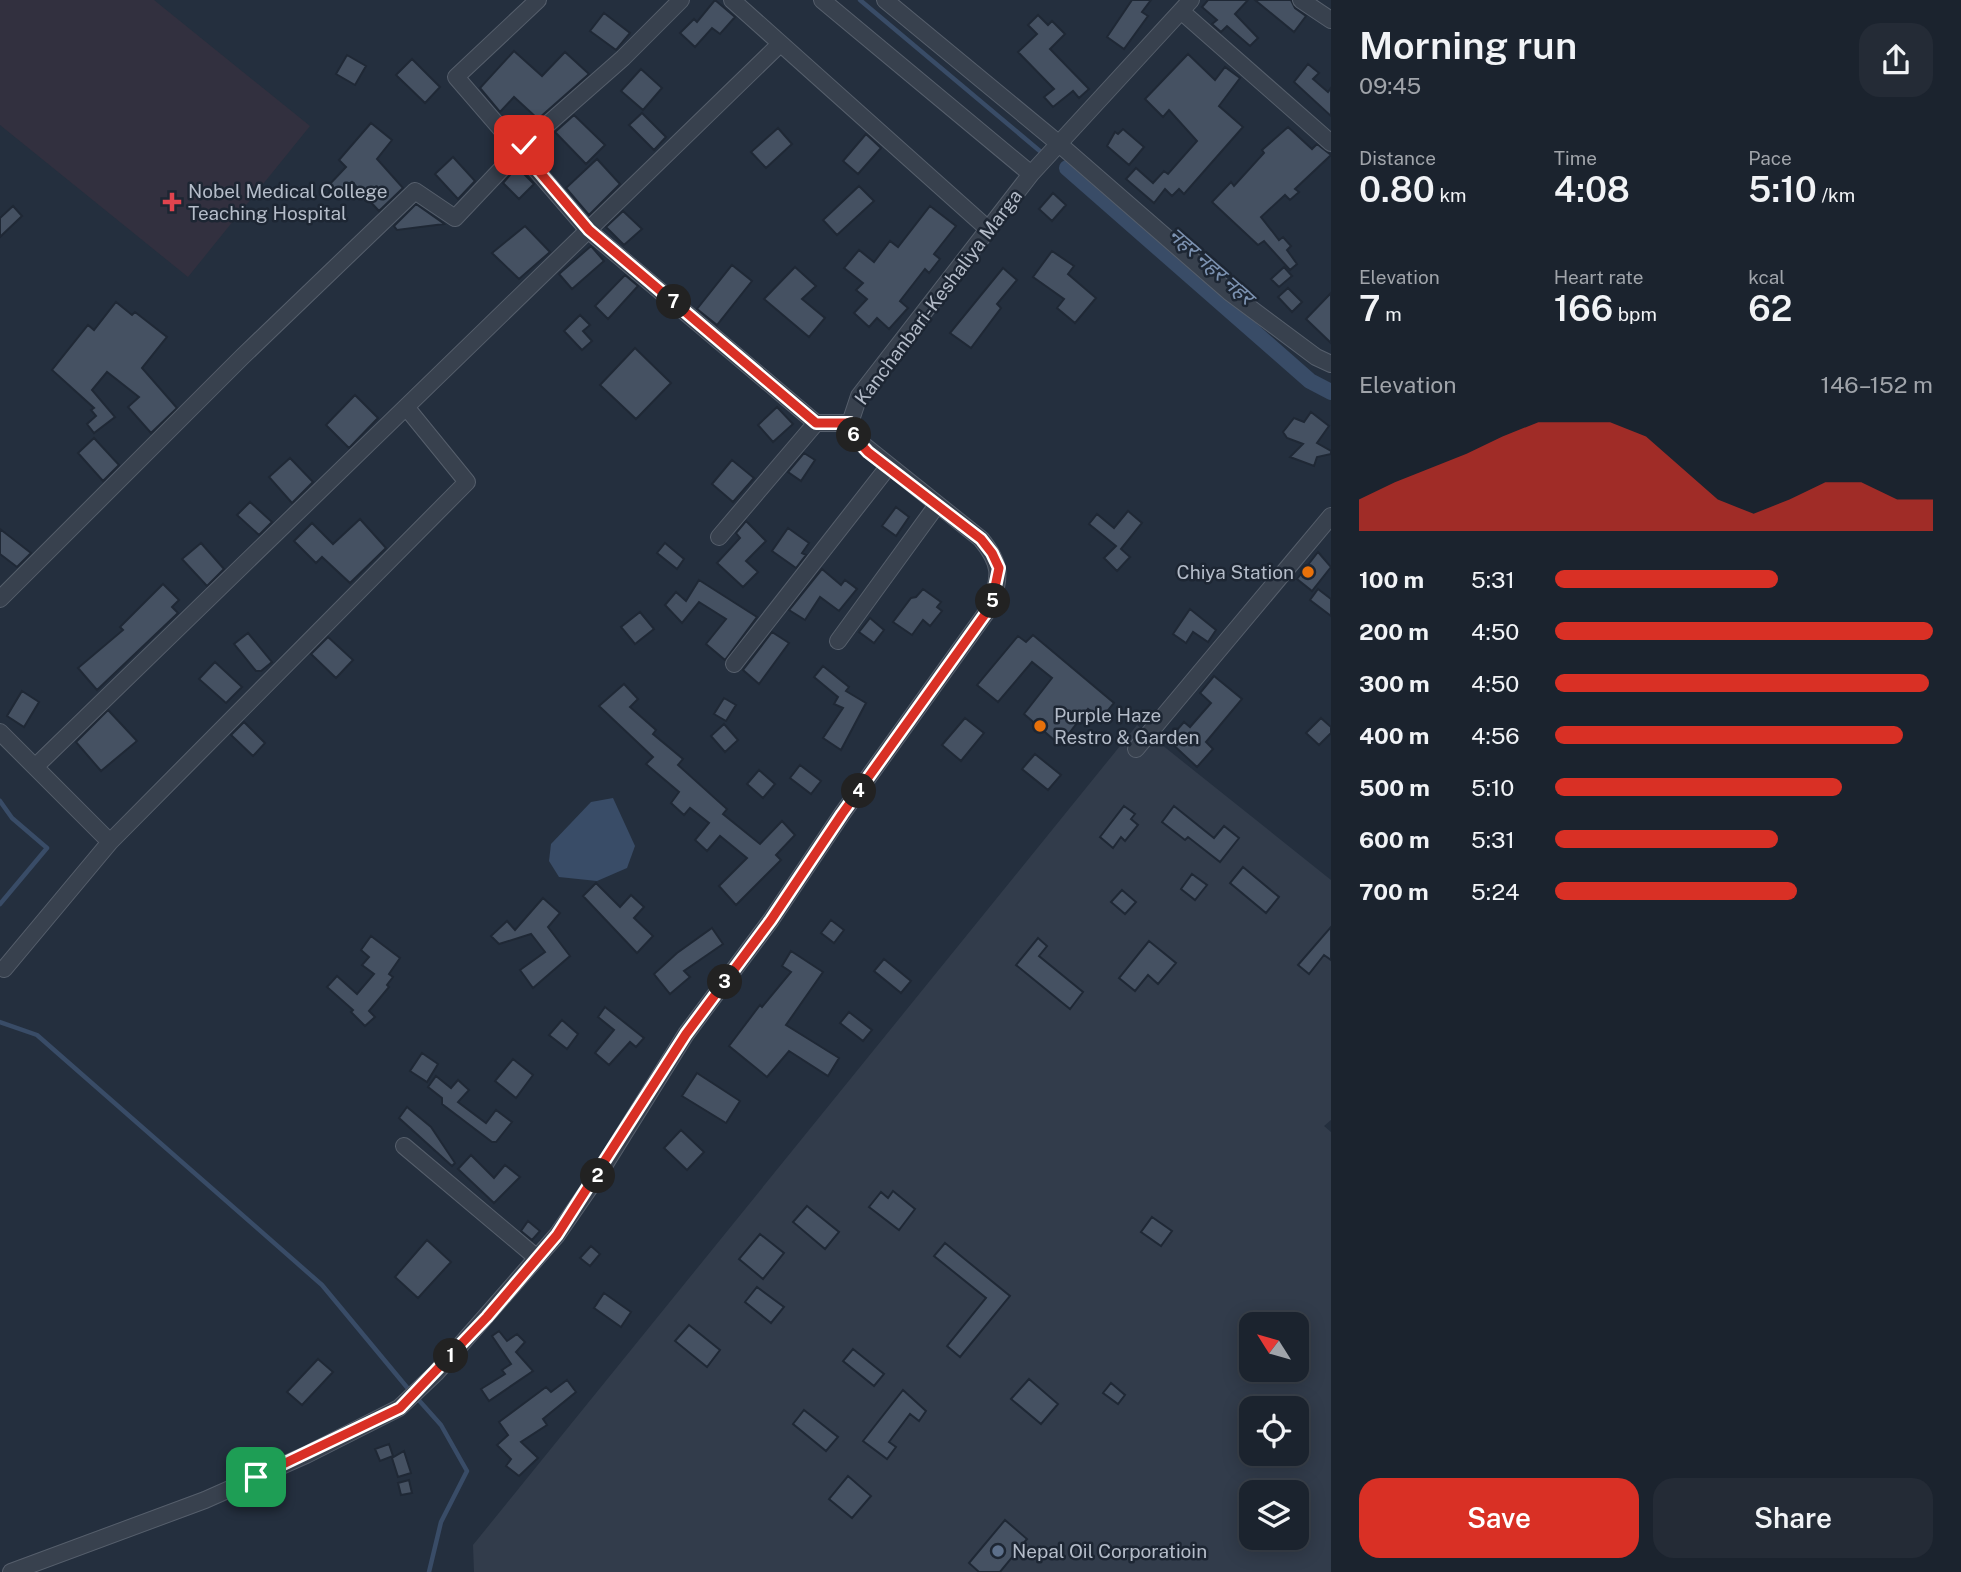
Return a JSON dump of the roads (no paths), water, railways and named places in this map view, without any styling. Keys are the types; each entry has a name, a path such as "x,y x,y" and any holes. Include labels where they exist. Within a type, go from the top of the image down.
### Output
{"street":[{"path":"538,0 456,77 589,230 816,423 850,423"},
{"path":"0,599 242,357 415,191 455,218 520,149 623,58 681,0"},
{"path":"732,0 988,229"},
{"path":"822,0 1035,170"},
{"path":"885,0 1229,292 1316,357 1331,364"},
{"path":"1301,0 1331,20"},
{"path":"1186,5 1331,143"},
{"name":"Kanchanbari-Keshaliya Marga","path":"11,1572 205,1500 306,1455 400,1408 436,1373 537,1258 597,1177 686,1034 771,920 842,814 991,606 999,568 992,553 981,539 856,439 850,423 859,396 1035,170 1186,5"},
{"path":"36,766 780,44"},
{"path":"4,969 110,842 467,482 406,407"},
{"path":"719,537 816,423"},
{"path":"734,664 888,467"},
{"path":"838,640 937,505"},
{"path":"1136,749 1331,516"},
{"path":"0,732 110,842"},
{"path":"404,1146 537,1258"}],"water":[{"path":"613,798 635,846 627,868 597,881 559,877 549,861 551,844 591,802"}],"waterway":[{"name":"नहर नहर नहर","path":"860,0 1041,152"},
{"name":"नहर नहर नहर","path":"1067,168 1310,381 1331,392"},
{"path":"0,801 12,818 47,848 0,904"},
{"path":"0,1022 37,1035 322,1285 410,1391"},
{"path":"416,1397 441,1425 467,1471 441,1522 429,1572"}],"place":[{"name":"Nobel Medical College Teaching Hospital","path":"172,202"},
{"name":"Chiya Station","path":"1308,572"},
{"name":"Purple Haze Restro & Garden","path":"1040,726"},
{"name":"Nepal Oil Corporatioin","path":"998,1551"}]}
